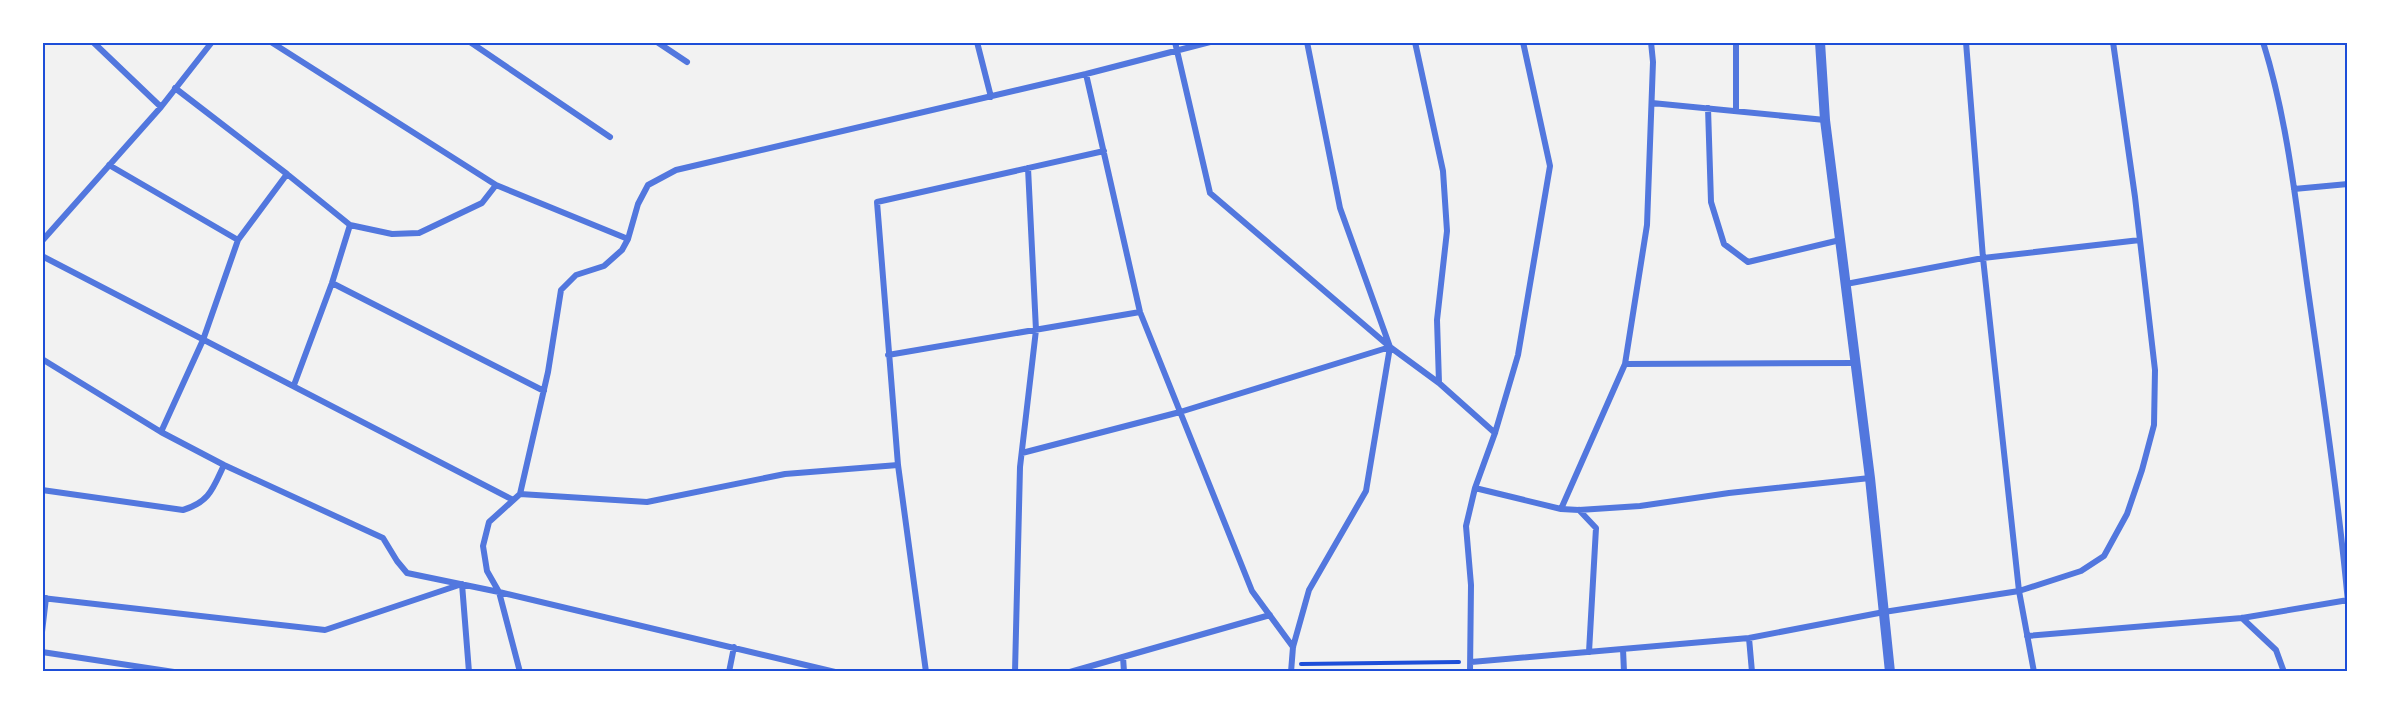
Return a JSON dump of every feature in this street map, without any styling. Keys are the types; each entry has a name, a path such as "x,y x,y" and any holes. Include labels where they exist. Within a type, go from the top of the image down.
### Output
{"street":[{"path":"93,42 161,107"},
{"path":"42,241 161,107 212,42"},
{"path":"271,42 496,184 628,239"},
{"path":"470,42 610,137"},
{"path":"657,42 687,62"},
{"path":"977,42 991,97"},
{"path":"1175,42 1210,193 1390,347 1439,383 1495,433"},
{"path":"520,672 499,592 487,571 483,546 489,522 520,494 544,392 561,290 576,276 604,266 622,250 628,239 638,204 648,184 676,170 991,97 1210,42"},
{"path":"1291,672 1293,647 1309,590 1366,491 1390,347 1340,208 1307,42"},
{"path":"1415,42 1443,171 1447,231 1437,321 1439,383"},
{"path":"1470,672 1471,585 1466,526 1475,488 1495,433 1518,355 1550,166 1523,42"},
{"path":"1561,509 1625,364 1647,225 1653,62 1651,42"},
{"path":"1736,42 1736,111"},
{"path":"1820,42 1826,120 1870,478 1890,672"},
{"path":"1966,42 1983,258 2019,591 2034,672"},
{"path":"1471,662 1749,638 1884,612 2019,591 2081,571 2104,556 2127,514 2142,470 2154,425 2155,370 2113,42"},
{"path":"2028,636 2242,618 2348,601 2339,507 2294,189 2271,67 2263,42"},
{"path":"1086,74 1140,312 1252,591 1293,647"},
{"path":"175,88 350,225 392,234 419,233 482,203 496,184"},
{"path":"1652,103 1826,120"},
{"path":"1708,108 1711,202 1724,244 1748,262 1840,240"},
{"path":"926,672 898,465 877,202 1104,151"},
{"path":"110,165 238,240"},
{"path":"1015,672 1022,453 1036,330 1028,168"},
{"path":"161,432 203,340 238,240 287,174"},
{"path":"2294,189 2348,184"},
{"path":"294,385 332,283 350,225"},
{"path":"1846,284 1983,258 2140,240"},
{"path":"42,256 513,500"},
{"path":"332,283 544,392"},
{"path":"888,355 1140,312"},
{"path":"1022,453 1180,412 1390,347"},
{"path":"42,359 161,432 224,465 383,538 407,573 499,592 835,672"},
{"path":"1625,364 1856,363"},
{"path":"42,490 183,510 198,506 208,497 224,465"},
{"path":"520,494 647,502 785,474 898,465"},
{"path":"1475,488 1561,509 1579,510 1640,506 1729,493 1870,478"},
{"path":"1579,510 1596,528 1589,652"},
{"path":"42,632 44,598 325,630 462,584"},
{"path":"462,584 469,672"},
{"path":"1070,672 1270,615"},
{"path":"2242,618 2276,650 2284,672"},
{"path":"1749,638 1752,672"},
{"path":"729,672 734,647"},
{"path":"1623,649 1624,672"},
{"path":"42,652 174,672"},
{"path":"1123,657 1124,672"}],"path":[{"path":"1292,664 1471,662"}]}
